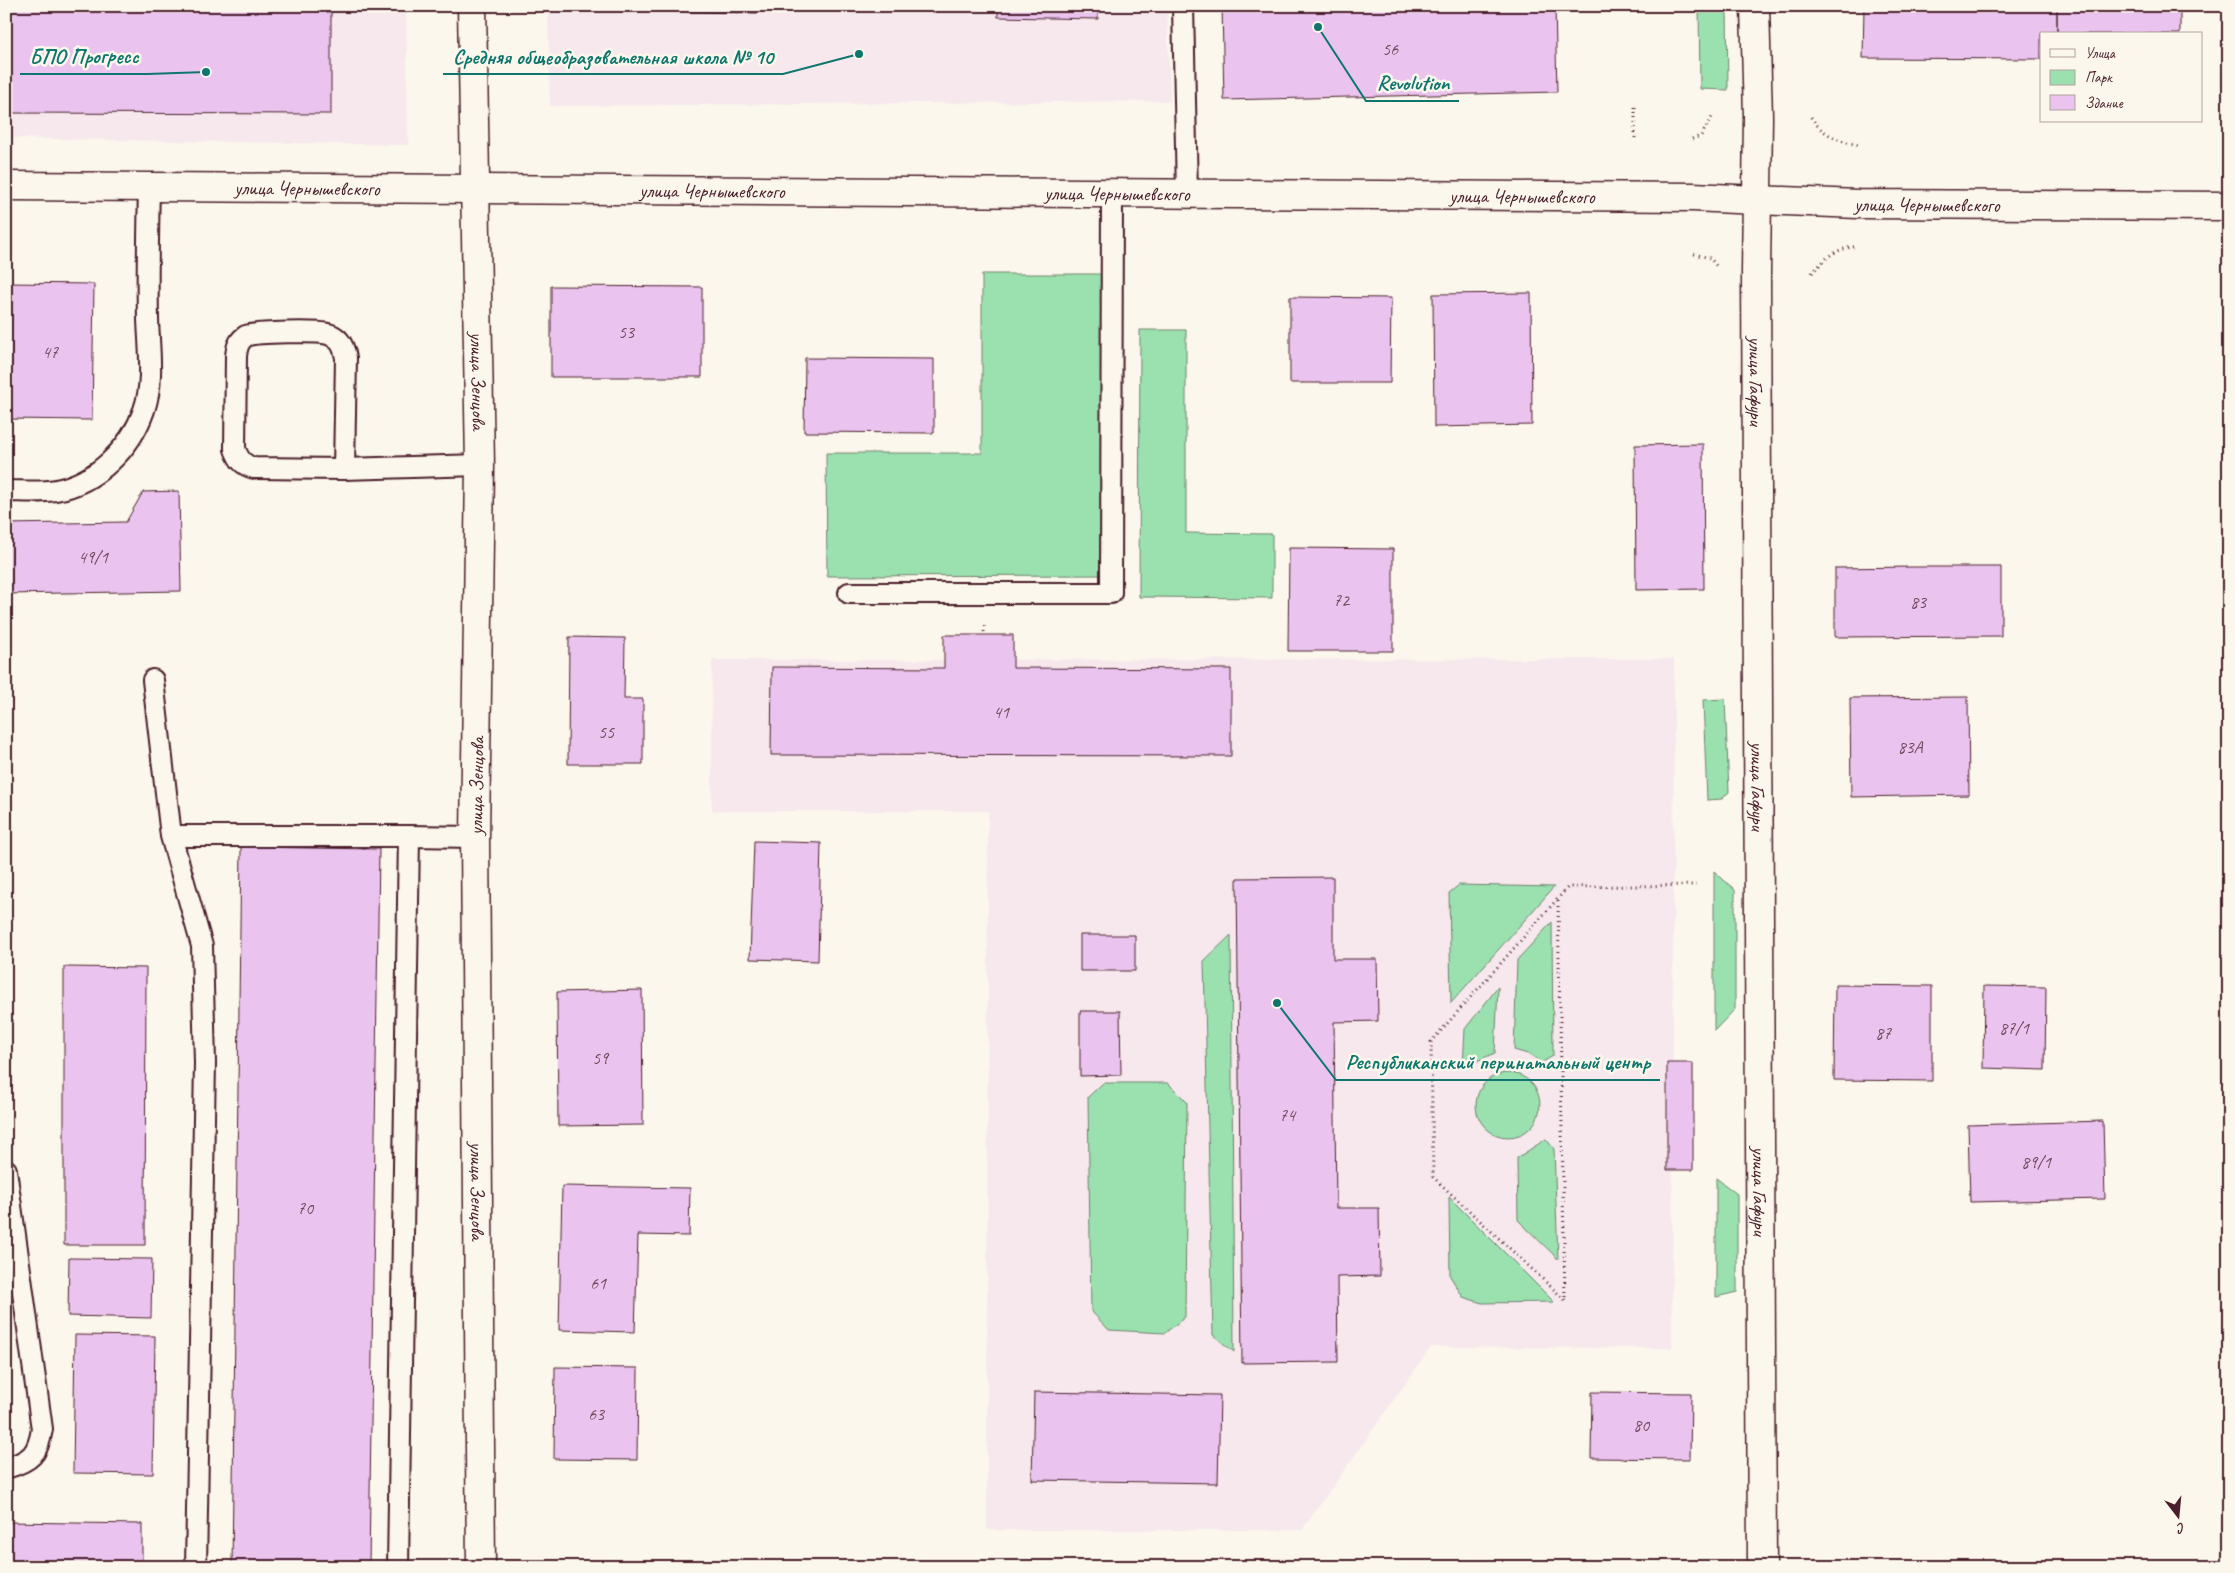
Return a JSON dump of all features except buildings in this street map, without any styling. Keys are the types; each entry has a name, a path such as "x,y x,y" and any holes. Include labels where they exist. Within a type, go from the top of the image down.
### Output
{"street":[{"name":"улица Зенцова","path":"472,6 480,464 475,837 480,1567"},
{"name":"улица Гафури","path":"1755,6 1762,1567"},
{"name":"улица Чернышевского","path":"6,186 1693,197 1858,204 2229,206"}],"lane":[{"path":"1183,6 1187,194"},
{"path":"6,491 56,490 87,479 111,462 128,442 144,410 149,386 147,252 149,187"},
{"path":"849,593 1111,593 1112,193"},
{"path":"344,469 346,358 344,347 339,340 328,334 256,333 244,337 238,344 236,356 235,449 239,460 245,466 254,468 344,469 480,464"},
{"path":"153,680 171,836 202,946 205,1063 196,1567"},
{"path":"171,836 475,837"},
{"path":"398,1567 408,836"},
{"path":"6,1170 42,1429 39,1445 33,1455 22,1464 6,1468"}],"path":[{"path":"1635,107 1635,139"},
{"path":"1811,116 1816,126 1826,134 1841,141 1858,145"},
{"path":"1692,140 1701,136 1712,118"},
{"path":"1812,273 1824,260 1839,249 1858,246"},
{"path":"1694,254 1710,258 1718,266 1719,274"},
{"path":"1558,899 1566,1300 1433,1177 1431,1042 1568,887 1696,885"}],"shaded area":[{"path":"6,6 406,6 408,145 6,138"},
{"path":"548,6 1167,6 1170,101 550,106"},
{"path":"1674,659 1672,1348 1431,1347 1302,1530 987,1530 988,811 712,811 712,660"}],"green space":[{"path":"1699,6 1727,6 1728,90 1700,89"},
{"path":"982,274 1106,274 1106,575 827,576 826,453 982,453"},
{"path":"1140,330 1186,330 1186,533 1272,534 1272,598 1139,597"},
{"path":"1725,699 1729,792 1722,799 1707,800 1703,700"},
{"path":"1714,871 1735,890 1735,1009 1714,1031"},
{"path":"1459,885 1554,887 1451,1003 1449,893"},
{"path":"1552,922 1553,1056 1541,1063 1531,1055 1514,1050 1517,960"},
{"path":"1231,935 1234,1352 1213,1335 1204,961"},
{"path":"1498,987 1495,1053 1463,1067 1465,1029"},
{"path":"1508,1073 1520,1075 1531,1082 1538,1093 1540,1105 1538,1117 1531,1128 1520,1135 1508,1137 1496,1135 1485,1128 1478,1117 1476,1105 1478,1093 1485,1082 1496,1075"},
{"path":"1103,1083 1168,1083 1187,1102 1185,1317 1165,1333 1109,1330 1091,1311 1088,1097"},
{"path":"1546,1139 1554,1149 1558,1259 1518,1220 1517,1158"},
{"path":"1716,1178 1737,1194 1737,1292 1716,1297"},
{"path":"1449,1197 1554,1302 1482,1303 1463,1297 1450,1276"}],"place":[{"name":"Revolution","path":"1318,27"},
{"name":"Средняя общеобразовательная школа № 10","path":"859,54"},
{"name":"БПО Прогресс","path":"206,72"},
{"name":"Республиканский перинатальный центр","path":"1277,1003"}]}
